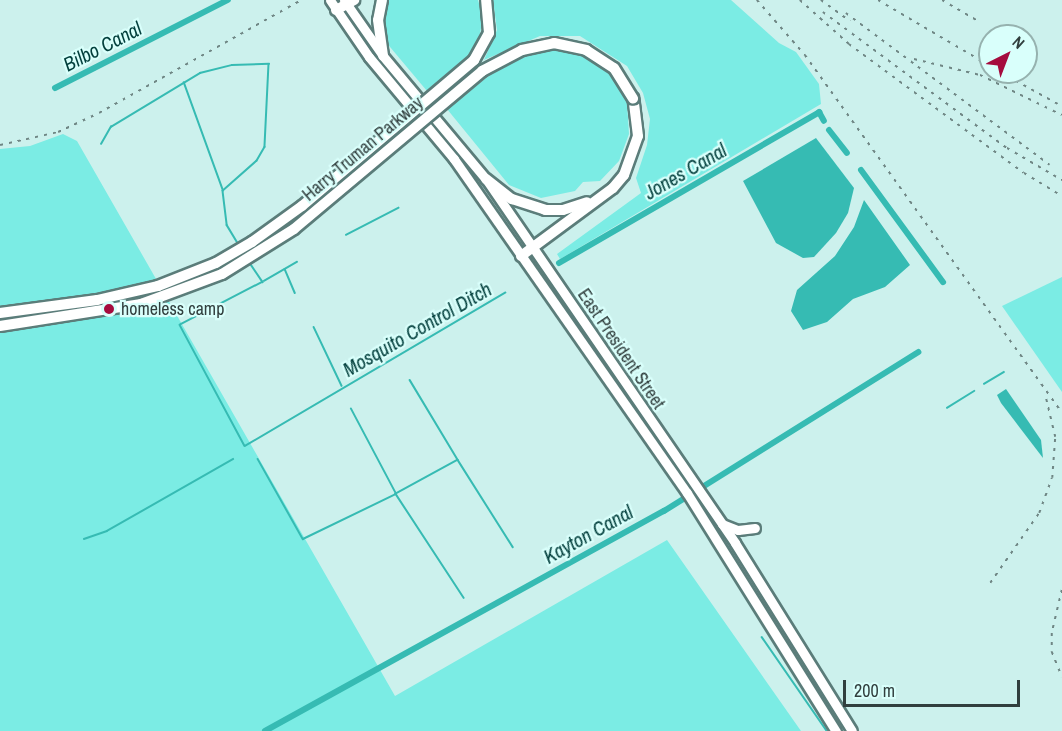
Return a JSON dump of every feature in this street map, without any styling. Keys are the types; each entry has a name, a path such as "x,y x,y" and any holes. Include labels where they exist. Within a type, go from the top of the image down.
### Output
{"highway":[{"path":"382,0 378,20 383,56"},
{"name":"Harry Truman Parkway","path":"0,313 118,296 158,286 216,263 252,242 302,206 474,60 489,33 486,0"},
{"path":"336,10 348,1"},
{"name":"Harry Truman Parkway","path":"0,326 131,306 222,274 294,229 482,71 522,50 554,43 586,50 614,68 633,98 638,116 636,146 629,165 613,188"},
{"path":"486,179 512,199 545,210 580,206 613,188"},
{"path":"521,256 613,188"}],"main road":[{"name":"East President Street","path":"330,0 369,57 454,159 689,496 836,731"},
{"name":"East President Street","path":"348,1 383,56 486,179 722,524 852,731"},
{"path":"722,524 738,530 755,528"},
{"path":"771,626 796,660 807,662"}],"shaded area":[{"path":"389,0 478,0 483,17 479,39 469,55 427,91 385,41 382,26"},
{"path":"493,0 731,0 779,43 796,52 819,84 821,104 560,259 557,254 641,193 636,178 647,145 650,119 643,93 627,66 580,36 540,36 484,60 497,30"},
{"path":"543,50 566,50 589,58 609,73 627,102 629,134 619,161 600,181 583,182 575,191 541,198 509,185 447,109 501,66"},
{"path":"63,134 77,141 395,696 667,540 801,731 0,731 0,149 30,146"},
{"path":"816,138 854,188 848,213 836,233 814,257 803,258 776,243 743,181"},
{"path":"864,200 910,265 885,287 853,299 827,322 803,330 791,311 797,290 835,256 854,227"},
{"path":"1062,277 1062,392 1002,306"},
{"path":"1006,389 1041,440 1043,458 1001,403 997,395"}],"waterway":[{"name":"Bilbo Canal","path":"55,88 228,0"},
{"path":"101,144 111,127 200,73 232,65 269,64 265,147 257,161 223,191 184,83"},
{"name":"Jones Canal","path":"559,263 819,112 824,121"},
{"name":"Jones Canal","path":"829,130 847,153"},
{"name":"Jones Canal","path":"861,170 943,282"},
{"path":"223,191 227,225 238,243"},
{"path":"346,235 398,208"},
{"path":"264,281 297,262"},
{"name":"Mosquito Control Ditch","path":"250,263 263,282 180,325 245,446 505,293"},
{"path":"285,269 295,293"},
{"name":"Mosquito Control Ditch","path":"314,327 342,386"},
{"name":"Kayton Canal","path":"265,731 664,511 918,352"},
{"path":"984,384 1004,372"},
{"name":"Mosquito Control Ditch","path":"410,380 458,460 396,494 464,598"},
{"path":"947,408 974,391"},
{"name":"Mosquito Control Ditch","path":"258,459 303,539 396,494 351,409"},
{"name":"Mosquito Control Ditch","path":"84,539 107,531 233,459"},
{"name":"Mosquito Control Ditch","path":"458,460 513,547"},
{"path":"762,637 827,731"}],"railway":[{"path":"0,145 58,132 99,113 301,0"},
{"path":"757,0 805,55 1062,412"},
{"path":"800,0 849,44 1024,173 1062,196"},
{"path":"821,0 850,21"},
{"path":"878,0 978,59"},
{"path":"942,0 980,22"},
{"path":"823,12 1007,148 1062,180"},
{"path":"846,13 1050,165"},
{"path":"914,59 980,75 1062,115"},
{"path":"1022,84 1058,104"},
{"path":"990,583 1039,513 1052,478 1055,437 1045,395"},
{"path":"1062,590 1052,633 1052,652 1062,677"}],"place":[{"name":"homeless camp","path":"109,309"}]}
